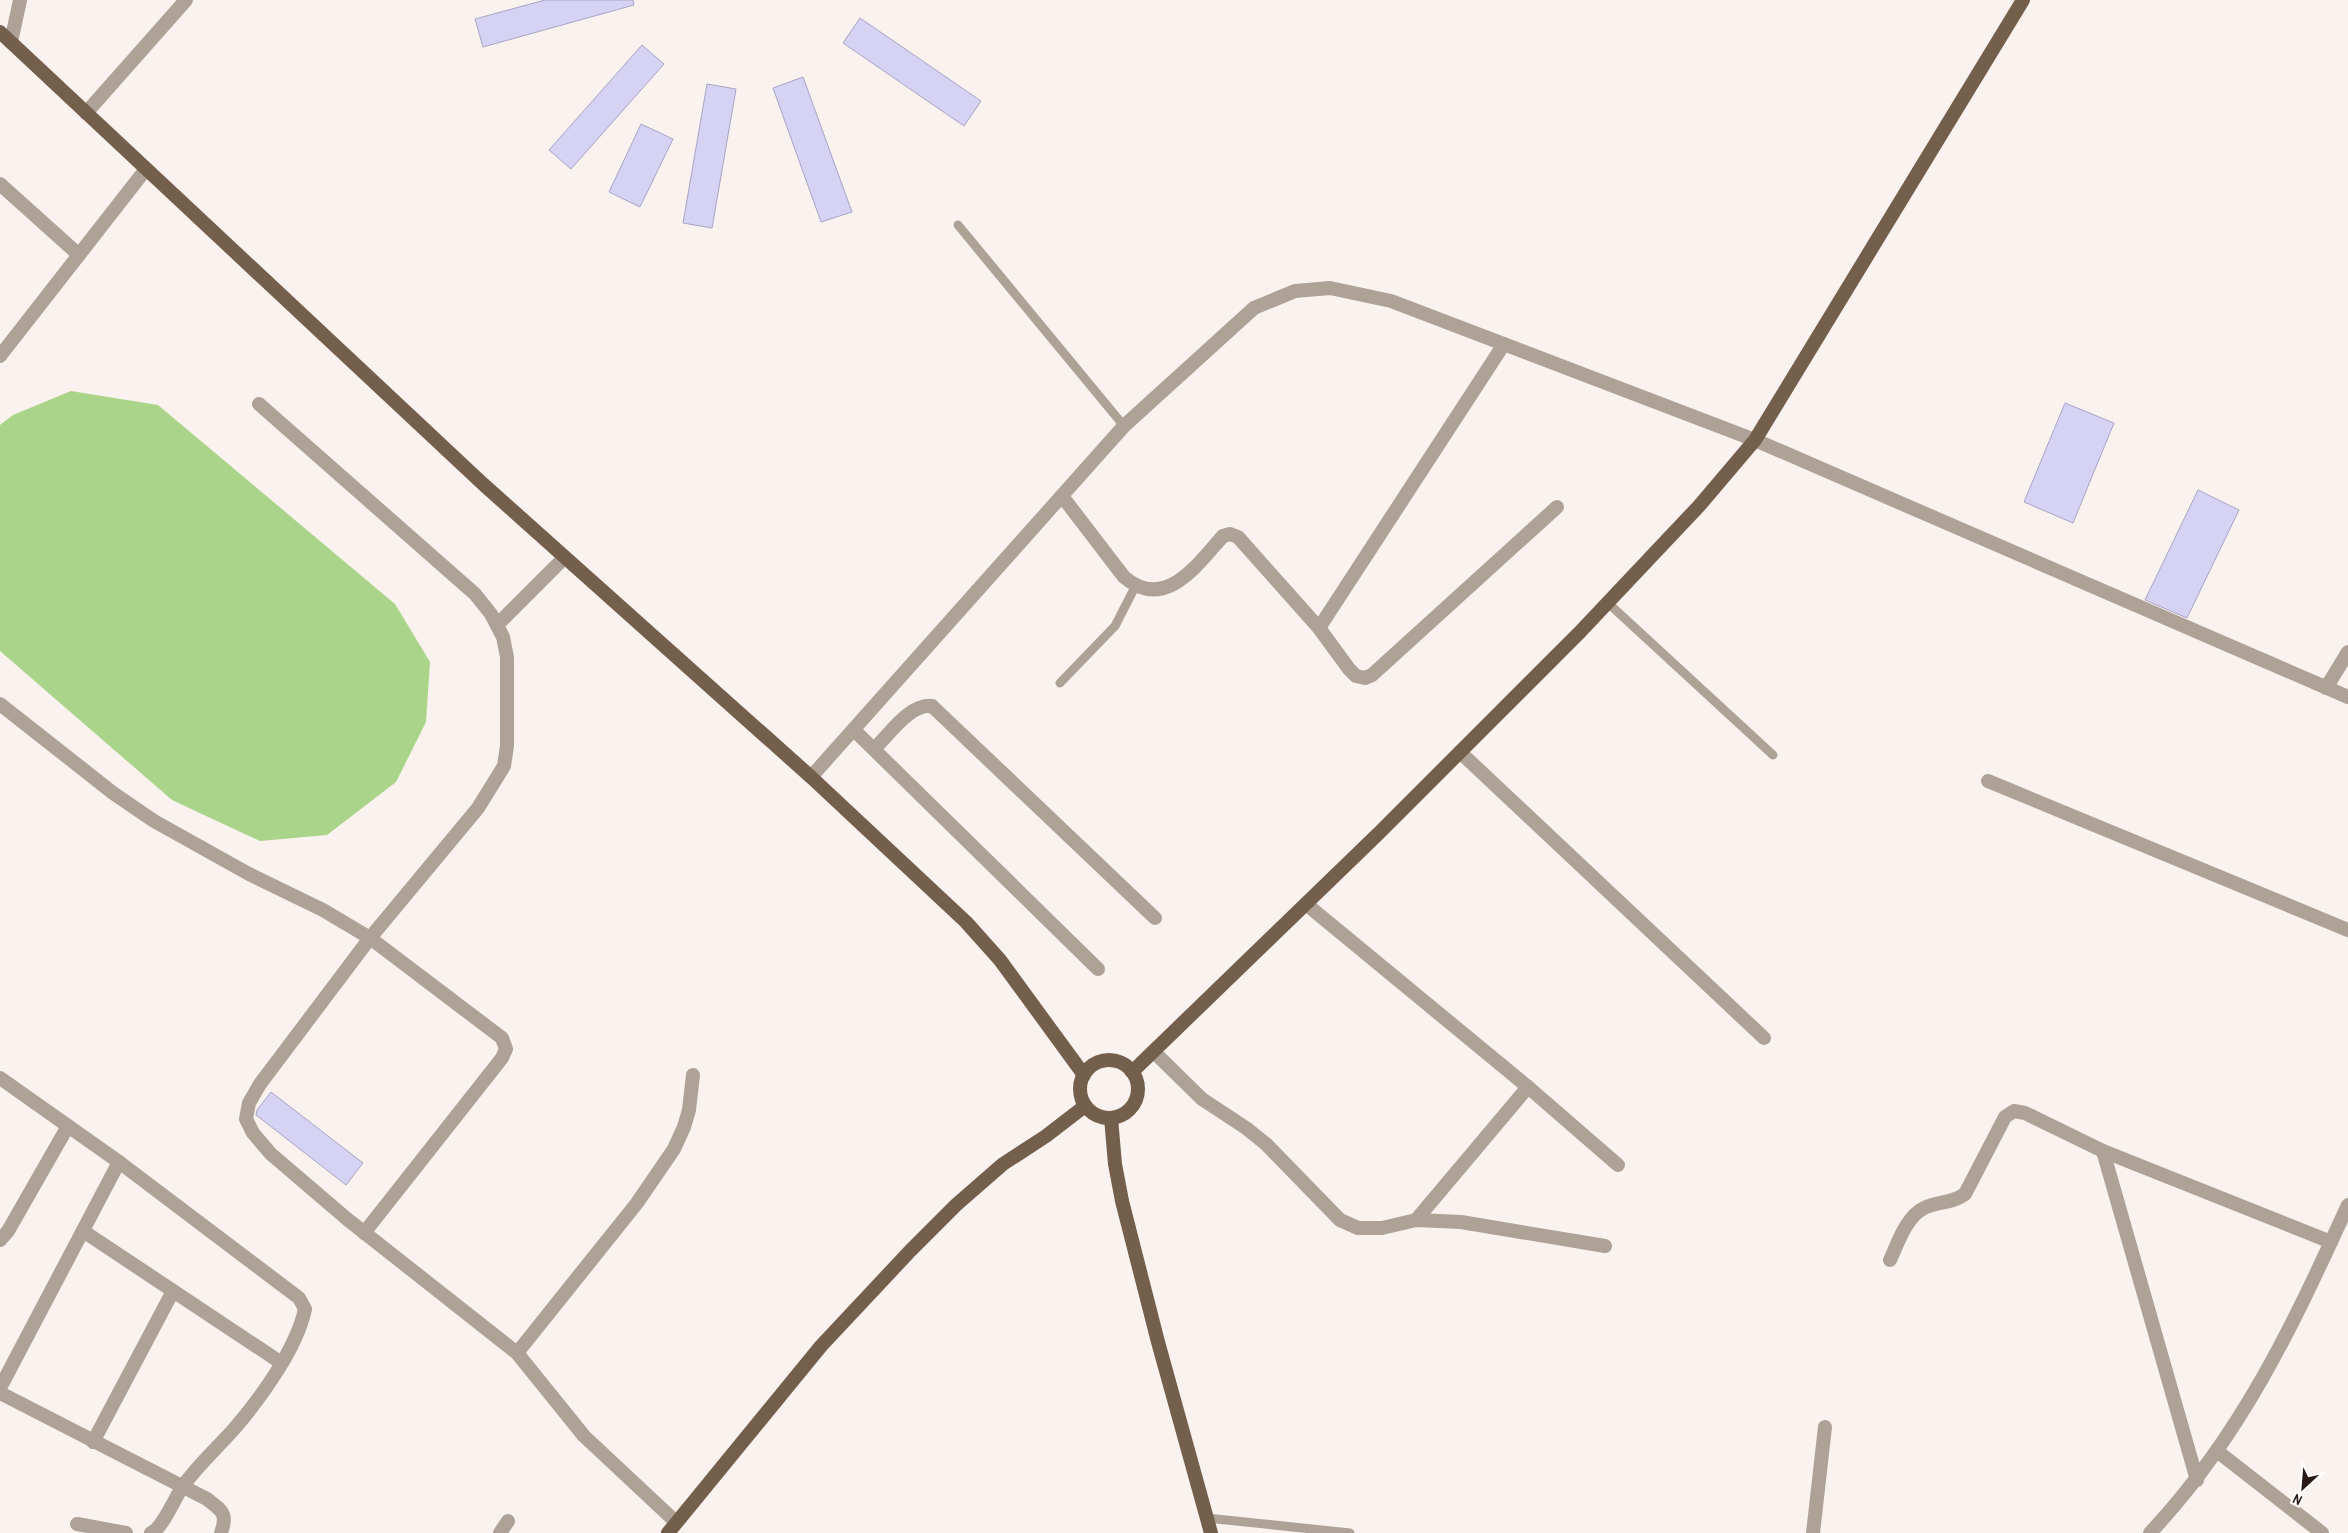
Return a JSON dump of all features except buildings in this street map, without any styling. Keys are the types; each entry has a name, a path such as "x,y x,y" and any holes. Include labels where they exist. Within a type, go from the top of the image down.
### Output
{"main road":[{"path":"1132,1072 1460,752 1608,602 1699,506 1755,440 2022,0"},
{"path":"0,32 564,558 811,777 966,922 1000,960 1084,1075"},
{"path":"1107,1060 1125,1065 1132,1072 1138,1088 1134,1105 1128,1112 1111,1118 1101,1117 1085,1106 1080,1090 1084,1075 1098,1062 1107,1060"},
{"path":"672,1527 821,1346 910,1251 956,1205 1003,1164 1046,1136 1085,1106"},
{"path":"1111,1118 1115,1164 1122,1201 1211,1533"}],"street":[{"path":"10,42 20,0"},
{"path":"86,113 186,0"},
{"path":"0,356 146,169"},
{"path":"0,184 78,255"},
{"path":"811,777 1124,426 1254,308 1295,291 1330,288 1391,300 1755,440 2348,697"},
{"path":"1319,628 1504,344"},
{"path":"258,404 475,594 491,614 503,637 507,657 507,746 504,766 478,808 370,938 260,1084 249,1103 246,1119 253,1133 271,1154 364,1233 517,1353 584,1436 672,1527"},
{"path":"1062,496 1124,578 1135,586 1149,590 1175,584 1195,567 1223,536 1230,534 1238,537 1319,628 1356,676 1365,678 1372,675 1557,506"},
{"path":"497,625 564,558"},
{"path":"2326,688 2348,652"},
{"path":"0,704 113,793 154,821 249,874 324,910 370,938 493,1029 502,1038 506,1049 502,1058 364,1233"},
{"path":"874,749 913,710 924,705 932,706 1155,918"},
{"path":"854,730 1098,969"},
{"path":"1460,752 1764,1038"},
{"path":"1988,781 2348,930"},
{"path":"1306,904 1528,1087 1618,1165"},
{"path":"1154,1052 1202,1099 1246,1128 1266,1144 1340,1220 1358,1228 1382,1228 1416,1220 1461,1222 1605,1246"},
{"path":"517,1353 637,1203 674,1149 689,1110 693,1075"},
{"path":"0,1078 119,1162 299,1298 305,1309 303,1320 259,1396 234,1429 182,1486 160,1525 151,1533"},
{"path":"1416,1220 1528,1087"},
{"path":"1890,1260 1915,1214 1925,1208 1954,1202 1965,1194 2005,1117 2014,1111 2025,1112 2103,1151 2331,1242"},
{"path":"0,1240 8,1230 68,1126"},
{"path":"2103,1151 2197,1480"},
{"path":"0,1388 119,1162"},
{"path":"2150,1533 2197,1480 2272,1364 2348,1205"},
{"path":"83,1232 280,1362"},
{"path":"93,1442 173,1291"},
{"path":"0,1393 207,1499 222,1511 225,1521 221,1533"},
{"path":"1813,1533 1825,1427"},
{"path":"2217,1451 2322,1533"},
{"path":"500,1533 508,1521"},
{"path":"77,1524 126,1533"}],"lane":[{"path":"958,225 1124,426"},
{"path":"1060,683 1115,626 1135,586"},
{"path":"1608,602 1773,755"},
{"path":"1207,1518 1350,1533"}],"green space":[{"path":"71,391 158,405 395,604 430,662 426,722 396,782 327,835 260,841 172,800 0,651 0,425 13,415"}]}
